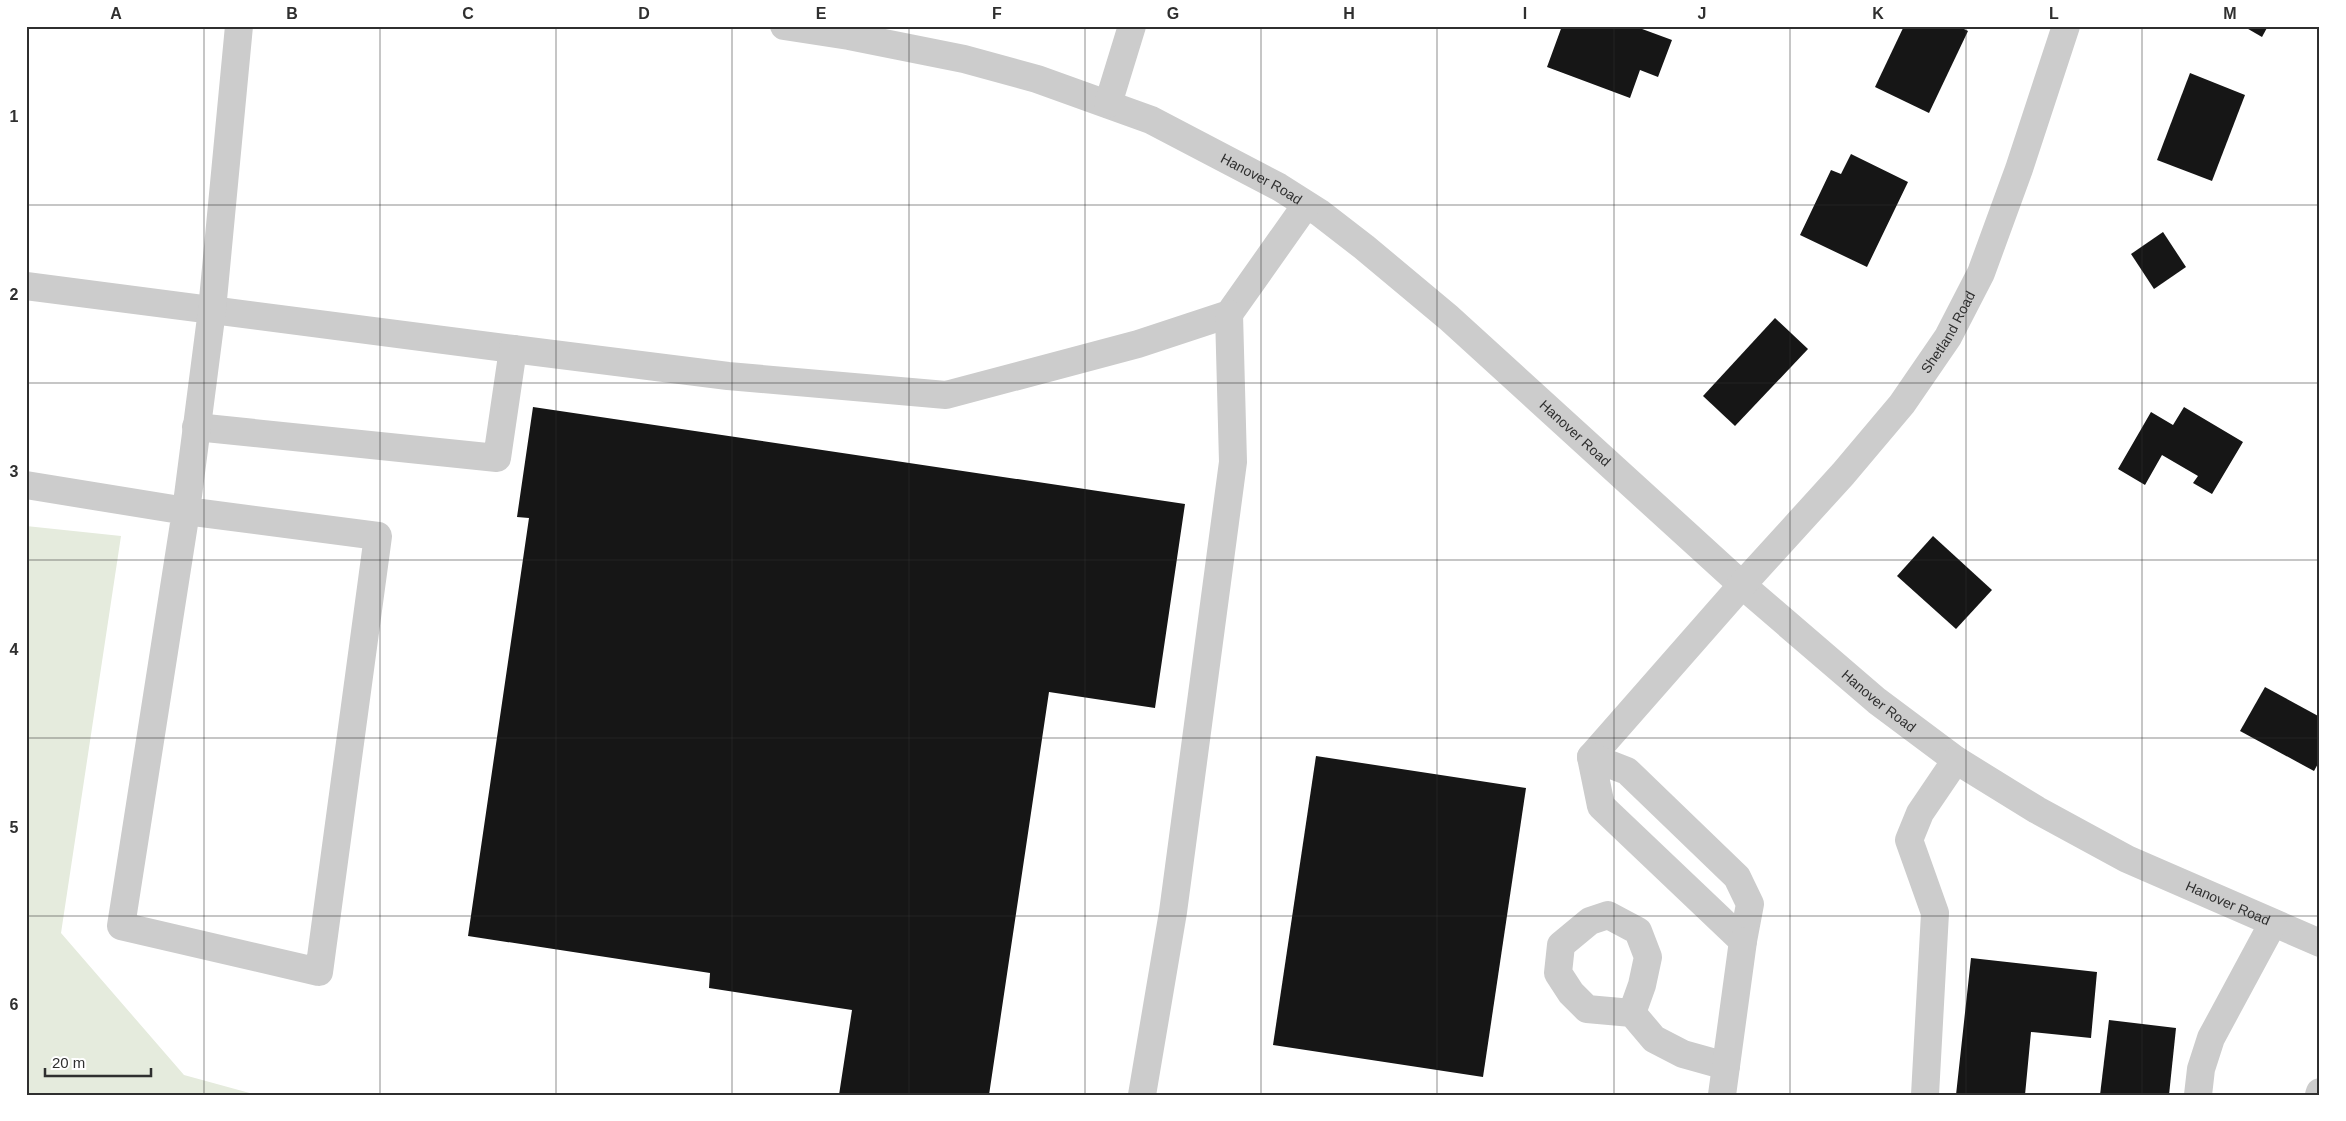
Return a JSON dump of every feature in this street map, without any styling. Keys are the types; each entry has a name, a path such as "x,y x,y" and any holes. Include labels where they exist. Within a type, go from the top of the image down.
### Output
{"street":[{"path":"26,485 186,511 378,536 319,972 121,926 186,511 212,310 239,26"},
{"name":"Hanover Road","path":"784,26 849,36 964,59 1036,79 1150,120 1279,187 1306,204 1364,247 1449,318 1742,585 1877,701 1956,760 2037,810 2127,858 2320,943"},
{"path":"1108,104 1132,26"},
{"name":"Shetland Road","path":"1591,758 1742,585 1843,474 1902,404 1948,337 1981,273 2019,169 2066,26"},
{"path":"1142,1095 1173,912 1233,462 1229,314 1306,204"},
{"path":"26,286 728,376 946,396 1138,344 1229,314"},
{"path":"196,427 497,458 513,349"},
{"path":"1591,758 1601,806 1743,941"},
{"path":"1591,758 1626,771 1737,877 1750,904 1743,941 1722,1095"},
{"path":"1925,1095 1936,912 1909,840 1920,813 1956,760"},
{"path":"2198,1095 2201,1069 2211,1038 2273,923"},
{"path":"1632,1013 1654,1039 1682,1054 1726,1066"}],"shaded area":[{"path":"26,526 121,536 61,933 184,1075 257,1095 26,1095"}],"building":[{"path":"1562,26 1634,26 1672,40 1658,77 1640,70 1630,98 1547,67"},
{"path":"1904,26 1958,26 1968,31 1929,113 1875,87"},
{"path":"2243,26 2268,26 2262,37"},
{"path":"2190,73 2245,95 2212,181 2157,160"},
{"path":"1851,154 1908,182 1867,267 1800,235 1831,170 1841,174"},
{"path":"2163,232 2186,267 2154,289 2131,254"},
{"path":"1775,318 1808,349 1735,426 1703,396"},
{"path":"533,407 1185,504 1155,708 1049,692 989,1095 839,1095 852,1010 709,988 710,973 468,936 529,518 517,517"},
{"path":"2184,407 2243,442 2212,494 2193,483 2198,476 2162,455 2145,485 2118,469 2151,412 2173,425"},
{"path":"1933,536 1992,590 1956,629 1897,576"},
{"path":"2265,687 2320,717 2320,760 2314,771 2240,731"},
{"path":"1316,756 1526,788 1483,1077 1273,1045"},
{"path":"1971,958 2097,972 2091,1038 2031,1032 2025,1095 1956,1095"},
{"path":"2109,1020 2176,1028 2169,1095 2100,1095"}]}
